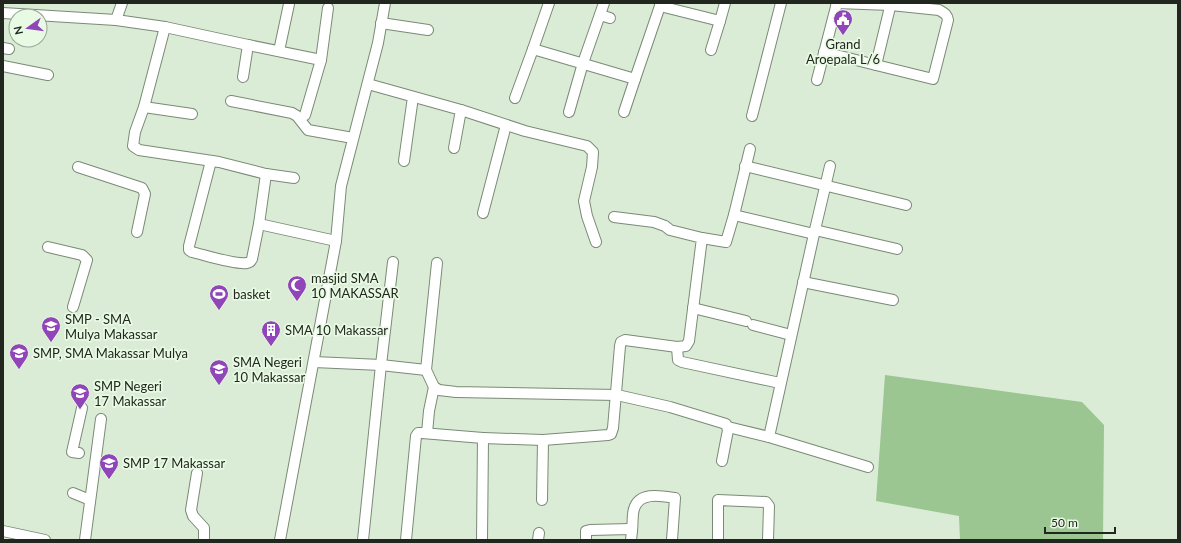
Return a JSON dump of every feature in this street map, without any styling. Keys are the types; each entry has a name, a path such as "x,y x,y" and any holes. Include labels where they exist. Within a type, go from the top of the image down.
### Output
{"street":[{"path":"116,20 122,3"},
{"path":"280,540 336,241 341,186 368,84 385,3"},
{"path":"516,98 550,3"},
{"path":"569,112 583,63 604,3"},
{"path":"711,50 725,3"},
{"path":"752,116 781,3"},
{"path":"816,80 836,3 891,4 939,10 945,13 948,20 932,79 824,52"},
{"path":"279,51 289,4"},
{"path":"876,65 891,4"},
{"path":"624,112 660,5 720,21"},
{"path":"305,115 321,60 328,8"},
{"path":"3,13 116,20 165,27 321,60"},
{"path":"600,15 610,18"},
{"path":"381,23 428,30"},
{"path":"165,27 144,108 135,132 133,146 135,148 157,153 211,160 266,174 294,178"},
{"path":"243,77 248,45"},
{"path":"533,49 635,78"},
{"path":"3,66 48,75"},
{"path":"368,84 450,106 551,138 587,146 593,152 592,167 584,201 586,216 596,242"},
{"path":"404,161 413,97"},
{"path":"231,101 292,113 297,116 308,130 353,138"},
{"path":"144,108 192,114"},
{"path":"454,148 461,110"},
{"path":"483,213 506,125"},
{"path":"614,217 654,222 665,226 670,230 726,242 750,149"},
{"path":"211,160 189,246 189,250 192,252 241,263 250,262 254,253 266,174"},
{"path":"745,166 906,205"},
{"path":"769,437 830,166"},
{"path":"78,167 142,188 145,194 137,232"},
{"path":"734,215 897,249"},
{"path":"259,224 336,241"},
{"path":"406,540 416,436 419,433 483,438 543,440 608,436 611,434 617,395 620,346 622,342 625,340 678,347 686,346 689,341 702,238"},
{"path":"48,247 82,255 87,260 73,307"},
{"path":"363,540 381,365 394,262"},
{"path":"437,263 426,370 434,386 439,390 456,392 617,395 670,407 722,422 728,427 769,437 868,467"},
{"path":"803,282 893,300"},
{"path":"693,308 791,335"},
{"path":"678,347 678,360 682,362 780,383"},
{"path":"314,362 381,365 426,370"},
{"path":"426,433 428,411 434,386"},
{"path":"79,453 72,452 82,408"},
{"path":"85,540 101,419"},
{"path":"722,461 728,427"},
{"path":"482,540 483,438"},
{"path":"542,500 543,440"},
{"path":"197,473 191,510 193,516 204,528 204,540"},
{"path":"73,493 90,500"},
{"path":"632,535 634,508 638,501 652,496 675,498 672,540"},
{"path":"718,540 718,500 732,500 766,502 769,506 768,540"},
{"path":"586,540 586,531 590,530 630,529 632,535"},
{"path":"3,531 28,538 45,540"}],"green space":[{"path":"885,375 1082,402 1104,425 1103,540 960,540 959,516 876,501"}],"place":[{"name":"Grand Aroepala L/6","path":"843,36"},
{"name":"masjid SMA 10 MAKASSAR","path":"297,302"},
{"name":"basket","path":"219,311"},
{"name":"SMP - SMA Mulya Makassar","path":"51,343"},
{"name":"SMA 10 Makassar","path":"271,347"},
{"name":"SMP, SMA Makassar Mulya","path":"19,370"},
{"name":"SMA Negeri 10 Makassar","path":"219,386"},
{"name":"SMP Negeri 17 Makassar","path":"80,410"},
{"name":"SMP 17 Makassar","path":"109,480"}]}
